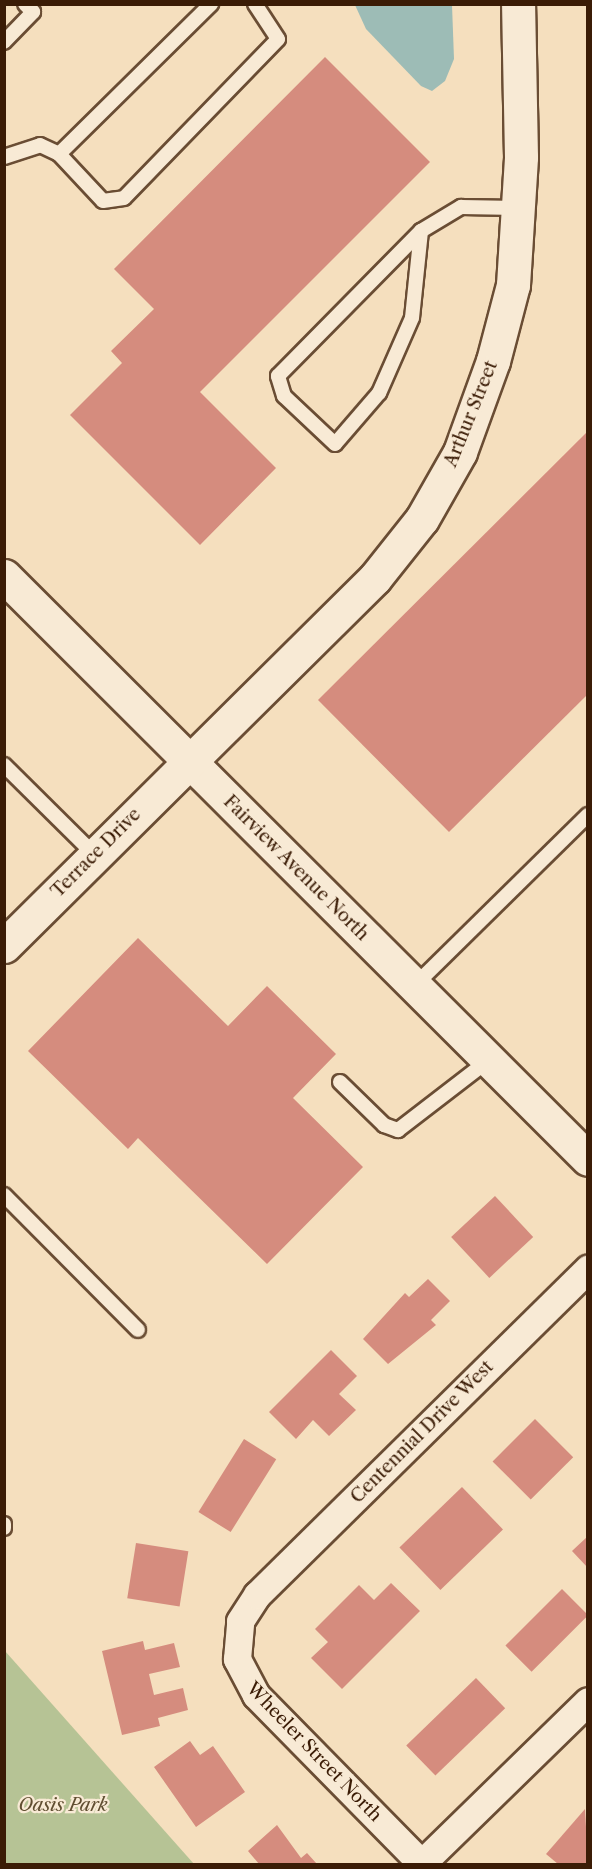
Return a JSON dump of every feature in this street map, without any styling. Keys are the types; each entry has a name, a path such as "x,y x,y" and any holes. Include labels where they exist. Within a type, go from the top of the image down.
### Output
{"street":[{"name":"Arthur Street","path":"188,760 375,578 422,519 460,452 493,361 513,285 518,208 518,4"},
{"name":"Fairview Avenue North","path":"4,576 588,1159"},
{"name":"Terrace Drive","path":"4,946 188,760"},
{"name":"Centennial Drive West","path":"257,1595 588,1269"},
{"name":"Wheeler Street North","path":"257,1595 240,1621 236,1640 244,1678 422,1864"},
{"path":"422,1864 588,1701"}],"lane":[{"path":"4,42 33,12 25,4"},
{"path":"59,154 211,4"},
{"path":"4,157 40,145 59,154 103,201 124,198 278,39 255,4"},
{"path":"421,231 412,318 379,393 335,444 284,396 278,376 421,231 460,207 518,208"},
{"path":"4,765 95,855"},
{"path":"414,986 588,815"},
{"path":"340,1082 384,1125 398,1130 489,1060"},
{"path":"4,1195 138,1330"}],"green space":[{"name":"Oasis Park","path":"5,1651 194,1864 5,1864"}],"water":[{"path":"355,5 452,5 454,59 445,81 432,91 421,86 366,29"}],"building":[{"path":"325,57 430,162 200,392 276,468 200,545 70,415 122,363 111,351 154,309 114,269"},
{"path":"588,431 588,694 449,832 318,700"},
{"path":"138,938 228,1026 267,986 336,1054 293,1098 363,1167 267,1264 138,1138 128,1149 28,1051"},
{"path":"495,1196 533,1237 489,1278 451,1237"},
{"path":"428,1279 450,1301 431,1320 436,1325 388,1364 363,1339 405,1293 409,1297"},
{"path":"331,1350 357,1376 339,1394 356,1410 329,1436 313,1420 296,1439 269,1412"},
{"path":"535,1419 573,1457 531,1500 493,1461"},
{"path":"244,1439 276,1459 231,1532 198,1512"},
{"path":"462,1487 503,1529 440,1590 399,1547"},
{"path":"588,1536 588,1568 572,1551"},
{"path":"136,1543 188,1551 180,1607 127,1598"},
{"path":"391,1583 420,1611 342,1689 311,1658 328,1642 315,1629 359,1585 374,1600"},
{"path":"562,1589 588,1615 532,1672 505,1646"},
{"path":"143,1641 145,1650 174,1643 180,1667 149,1674 154,1695 183,1688 188,1710 158,1718 160,1726 122,1735 102,1651"},
{"path":"476,1678 505,1708 435,1776 406,1745"},
{"path":"190,1741 200,1755 213,1746 245,1792 196,1827 154,1767"},
{"path":"585,1809 588,1864 558,1864 546,1854"},
{"path":"277,1825 301,1858 307,1853 317,1864 259,1864 248,1851"}]}
